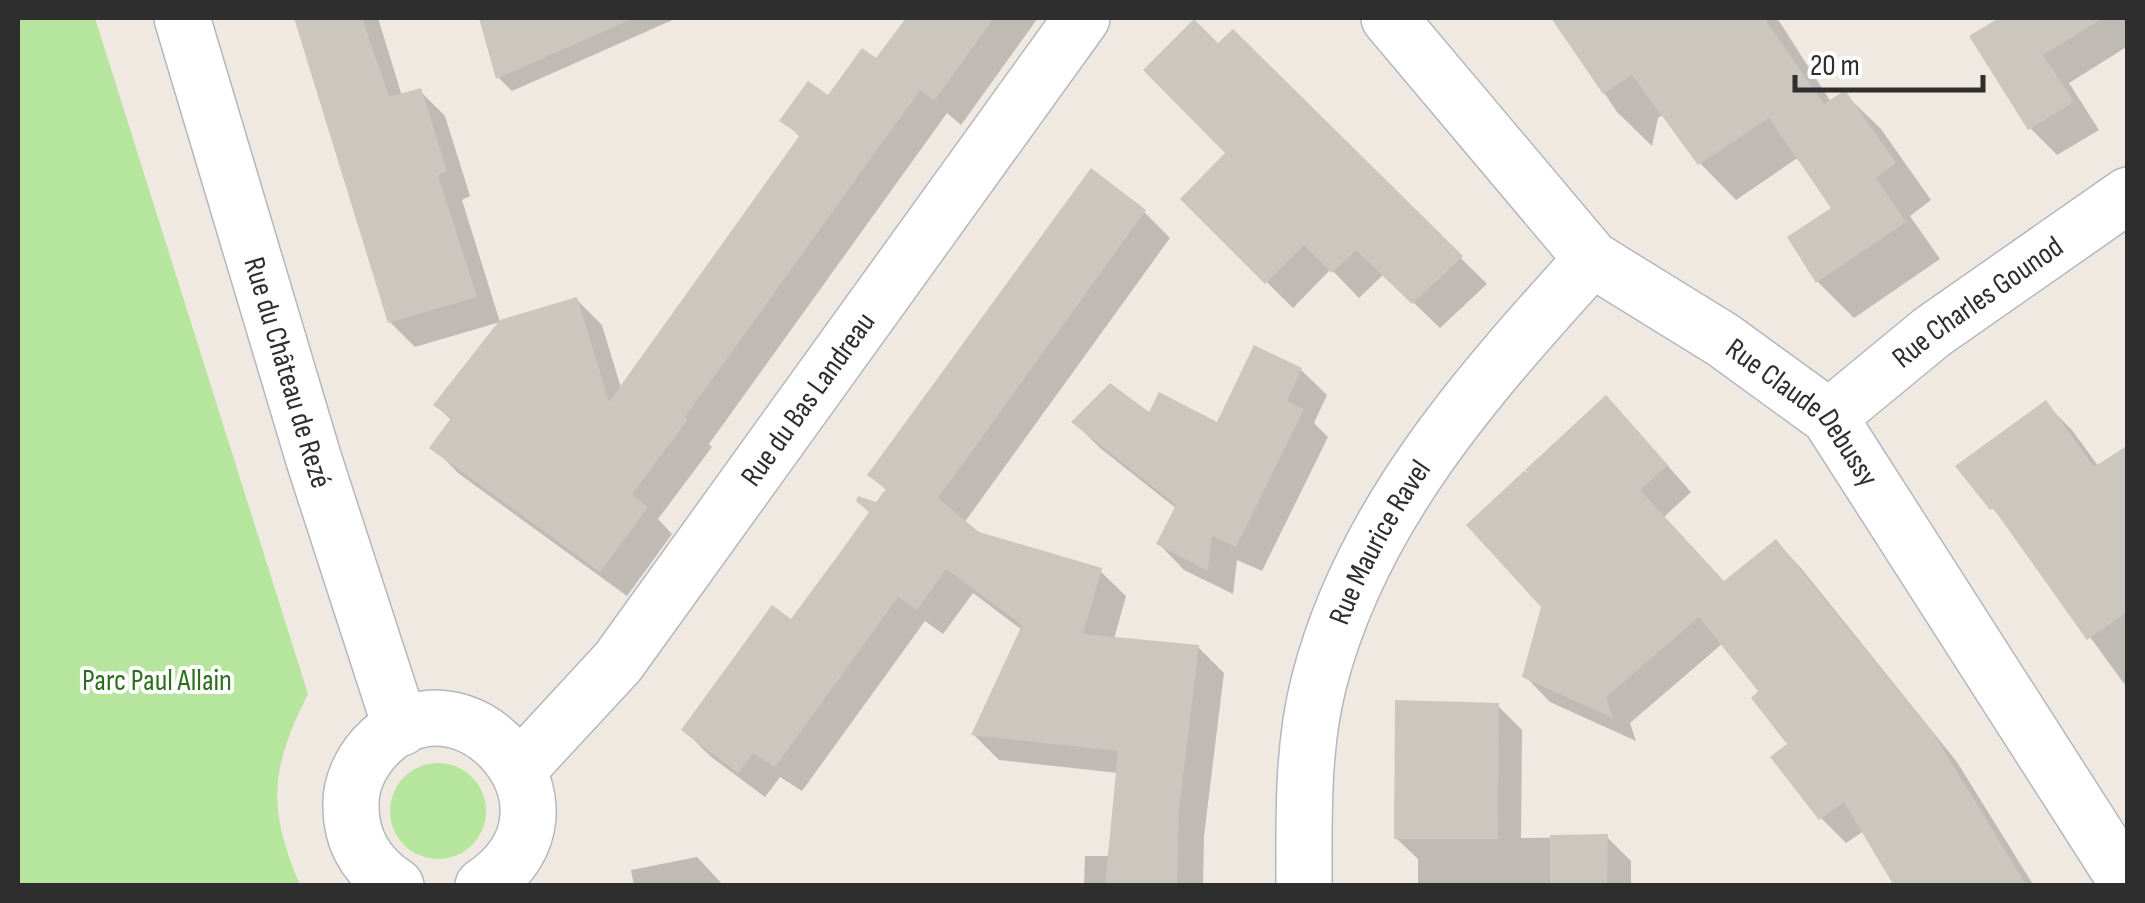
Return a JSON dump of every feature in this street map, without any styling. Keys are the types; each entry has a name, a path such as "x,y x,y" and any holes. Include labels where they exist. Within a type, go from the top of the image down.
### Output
{"street":[{"name":"Rue du Château de Rezé","path":"182,18 314,460 401,728"},
{"name":"Rue du Bas Landreau","path":"519,769 618,662 1082,18"},
{"name":"Rue Claude Debussy","path":"1389,18 1592,259 1723,340 1829,416 2128,884"},
{"name":"Rue Charles Gounod","path":"1829,416 1932,332 2128,195"},
{"name":"Rue Maurice Ravel","path":"1304,886 1304,774 1318,683 1346,597 1370,544 1404,488 1460,414 1592,259"},
{"path":"396,886 381,876 361,850 351,820 351,798 356,776 382,739 423,720 469,724 490,735 519,769 528,806 526,826 510,862 483,886"}],"green space":[{"name":"Parc Paul Allain","path":"18,18 95,18 308,694 286,745 277,789 282,833 300,885 18,885"},
{"path":"438,763 456,767 472,777 482,793 486,811 482,829 472,845 456,855 438,859 420,855 404,845 394,829 390,811 394,793 404,777 420,767"}],"building":[{"path":"294,18 362,18 389,97 421,88 447,171 438,175 477,297 388,323"},
{"path":"479,18 634,18 496,79"},
{"path":"906,18 994,18 934,101 920,90 685,417 688,419 632,494 648,507 600,572 429,448 451,418 433,405 500,320 577,297 609,402 800,135 779,121 808,81 828,95 862,48 876,58"},
{"path":"1551,18 1764,18 1824,104 1845,90 1896,163 1876,178 1906,222 1816,283 1787,237 1831,208 1769,118 1698,165 1632,75 1603,94"},
{"path":"1999,18 2103,18 2043,55 2074,102 2028,130 1969,36"},
{"path":"1194,19 1218,43 1233,29 1463,256 1412,304 1356,250 1332,273 1304,245 1265,284 1180,199 1225,153 1143,70"},
{"path":"1091,168 1146,210 938,498 979,532 1102,568 1083,634 1199,645 1179,809 1177,886 1105,886 1118,751 971,735 1022,625 946,569 917,610 898,597 775,767 753,753 738,773 681,730 772,605 791,619 839,554 869,512 856,501 858,496 876,502 886,489 867,475"},
{"path":"1254,345 1302,368 1287,401 1304,409 1236,547 1212,536 1208,571 1156,544 1176,505 1071,422 1110,383 1149,412 1159,392 1217,422"},
{"path":"1606,395 1668,465 1640,490 1724,581 1776,539 1933,733 2027,886 1894,886 1844,802 1819,820 1770,757 1787,744 1751,698 1758,691 1699,617 1606,697 1613,718 1522,677 1541,607 1466,525 1524,471 1529,473 1525,470"},
{"path":"2046,400 2094,467 2128,445 2128,611 2087,640 1993,508 1990,510 1955,466"},
{"path":"1395,700 1499,703 1498,839 1394,839"},
{"path":"1608,834 1607,886 1550,886 1550,835"}]}
